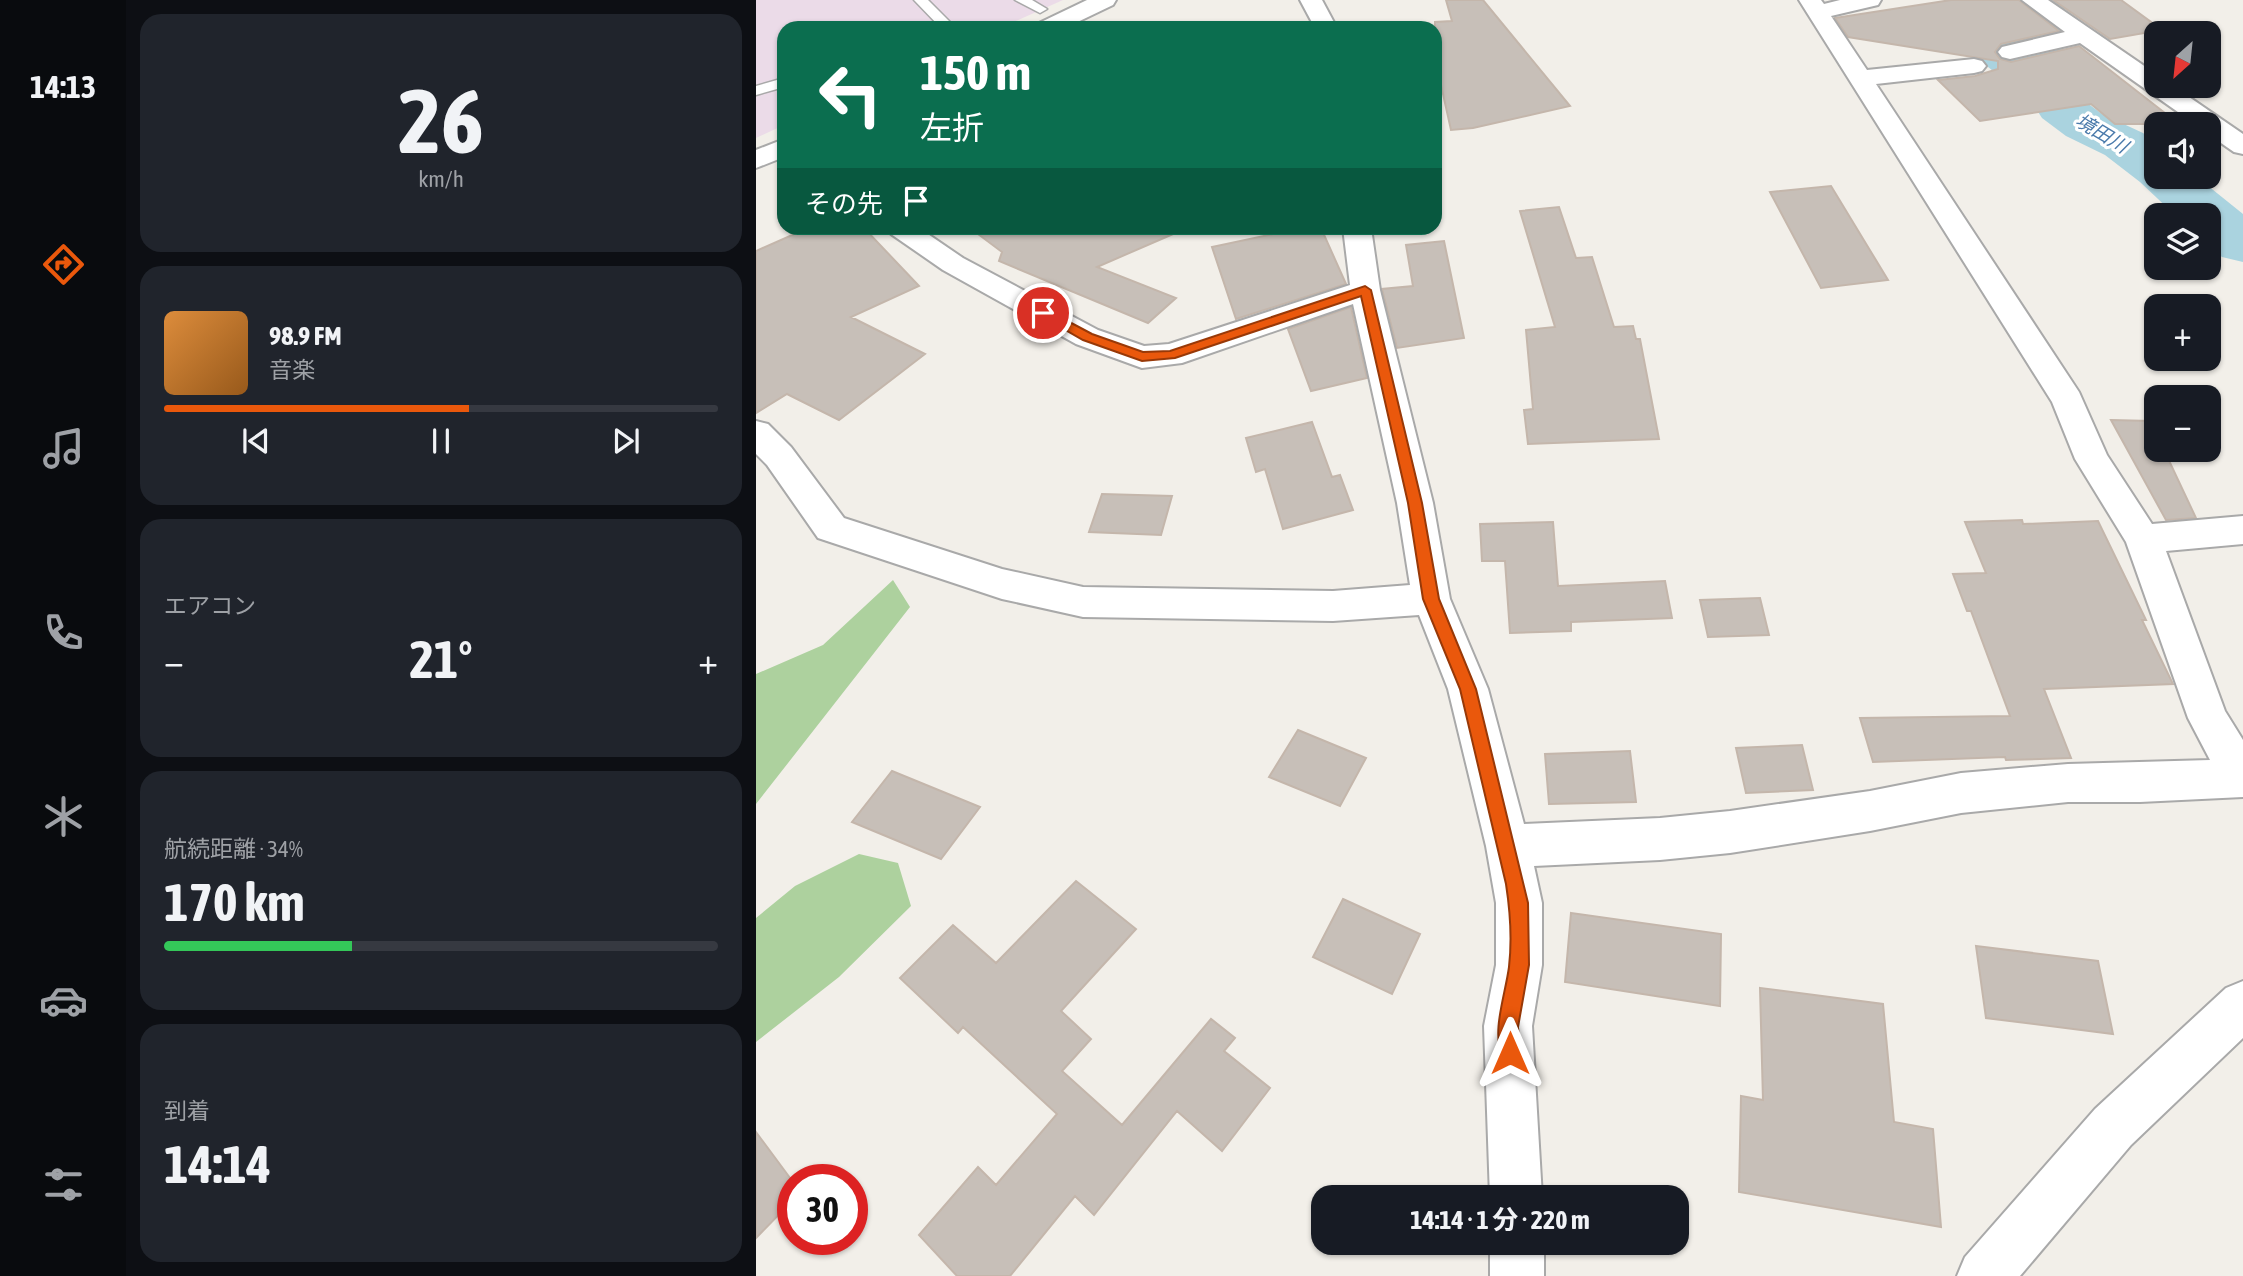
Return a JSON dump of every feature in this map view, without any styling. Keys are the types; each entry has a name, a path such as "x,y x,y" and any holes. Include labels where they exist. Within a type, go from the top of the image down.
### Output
{"street":[{"path":"1044,19 1105,0"},
{"path":"1311,0 1322,21"},
{"path":"1508,846 1598,843 1718,833 1870,811 1961,793 2068,783 2140,783 2243,777 2208,718 2143,539 2092,459 2068,400 1813,6 1870,0"},
{"path":"2033,0 2243,146"},
{"path":"2010,52 2084,36"},
{"path":"1862,78 1974,66"},
{"path":"756,160 777,150"},
{"path":"911,235 953,264 1087,337 1142,357 1171,355 1365,290"},
{"path":"1358,235 1365,290 1415,503 1431,599 1468,689 1508,846 1518,903 1519,965 1508,1027 1515,1185"},
{"path":"756,433 779,456 831,528 1002,584 1083,601 1333,606 1431,599"},
{"path":"2143,539 2243,530"},
{"path":"1984,1276 2113,1127 2243,1005"},
{"path":"1517,1255 1517,1276"}],"lane":[{"path":"924,3 944,0"},
{"path":"1022,0 1044,19"},
{"path":"924,3 942,21"},
{"path":"756,91 777,84"}],"shaded area":[{"path":"756,0 1063,0 1016,21 777,21 777,128 756,138"}],"green space":[{"path":"893,580 910,607 756,804 756,674 823,645"},
{"path":"859,854 898,863 911,906 839,977 756,1042 756,918 795,886"}],"building":[{"path":"1446,0 1483,0 1570,106 1473,128 1451,130 1442,90 1442,22 1452,21"},
{"path":"1951,0 2019,0 2059,31 2001,44 1995,52 2000,59 2011,62 2079,46 2164,112 2144,112 2144,124 2115,124 2091,104 1980,121 1938,80 1975,76 1998,69 1998,61 1848,37 1835,18"},
{"path":"2053,0 2121,0 2150,21 2144,21 2144,33 2110,39"},
{"path":"1831,186 1888,280 1821,288 1770,192"},
{"path":"1559,207 1576,258 1592,257 1614,327 1633,326 1636,339 1640,339 1659,439 1528,444 1524,410 1533,409 1526,330 1555,327 1520,211"},
{"path":"792,235 871,235 919,286 851,317 925,354 839,420 787,394 756,413 756,251"},
{"path":"979,235 1171,235 1097,267 1176,298 1148,323 999,261 1002,252"},
{"path":"1269,235 1324,235 1346,284 1236,319 1212,247"},
{"path":"1444,241 1464,338 1397,348 1382,289 1413,286 1406,245"},
{"path":"1351,307 1367,378 1311,391 1288,329"},
{"path":"2111,420 2144,421 2144,462 2170,462 2196,518 2166,520"},
{"path":"1312,422 1332,477 1340,475 1353,510 1283,529 1265,469 1256,472 1246,438"},
{"path":"1102,494 1172,496 1161,535 1089,532"},
{"path":"2022,520 2023,524 2098,521 2146,620 2142,620 2173,684 2044,689 2071,758 2006,760 2005,757 1873,762 1860,718 2010,716 1971,611 1967,611 1953,574 1986,573 1965,522"},
{"path":"1553,522 1558,586 1665,581 1672,618 1571,622 1571,631 1510,633 1505,561 1482,561 1480,524"},
{"path":"1760,598 1769,635 1708,637 1700,600"},
{"path":"1298,730 1366,758 1340,806 1269,777"},
{"path":"1802,745 1813,790 1746,793 1736,748"},
{"path":"1630,751 1636,802 1549,804 1545,754"},
{"path":"892,771 980,807 941,859 852,822"},
{"path":"1076,881 1136,929 1061,1011 1091,1039 1062,1071 1122,1125 1211,1019 1235,1038 1224,1051 1270,1088 1222,1151 1177,1111 1094,1215 1075,1196 1010,1276 957,1276 919,1235 978,1167 996,1185 1057,1114 963,1027 958,1033 900,978 953,925 996,963"},
{"path":"1343,899 1420,934 1392,994 1313,957"},
{"path":"1571,913 1721,934 1720,1006 1565,982"},
{"path":"1976,946 2098,961 2113,1034 1986,1018"},
{"path":"1760,988 1883,1004 1894,1122 1933,1129 1941,1227 1739,1192 1741,1096 1763,1100"},
{"path":"756,1132 780,1164 777,1164 777,1216 756,1238"}],"waterway":[{"name":"境田川","path":"2047,0 2030,9 2046,39 2000,53 2051,92 2060,107 2084,125 2124,144 2144,160"},
{"name":"境田川","path":"2178,189 2243,244"}],"route":[{"path":"1043,313 1087,337 1142,357 1171,355 1365,290 1415,503 1431,599 1468,689 1508,846 1518,903 1519,965 1508,1027 1510,1053"}]}
